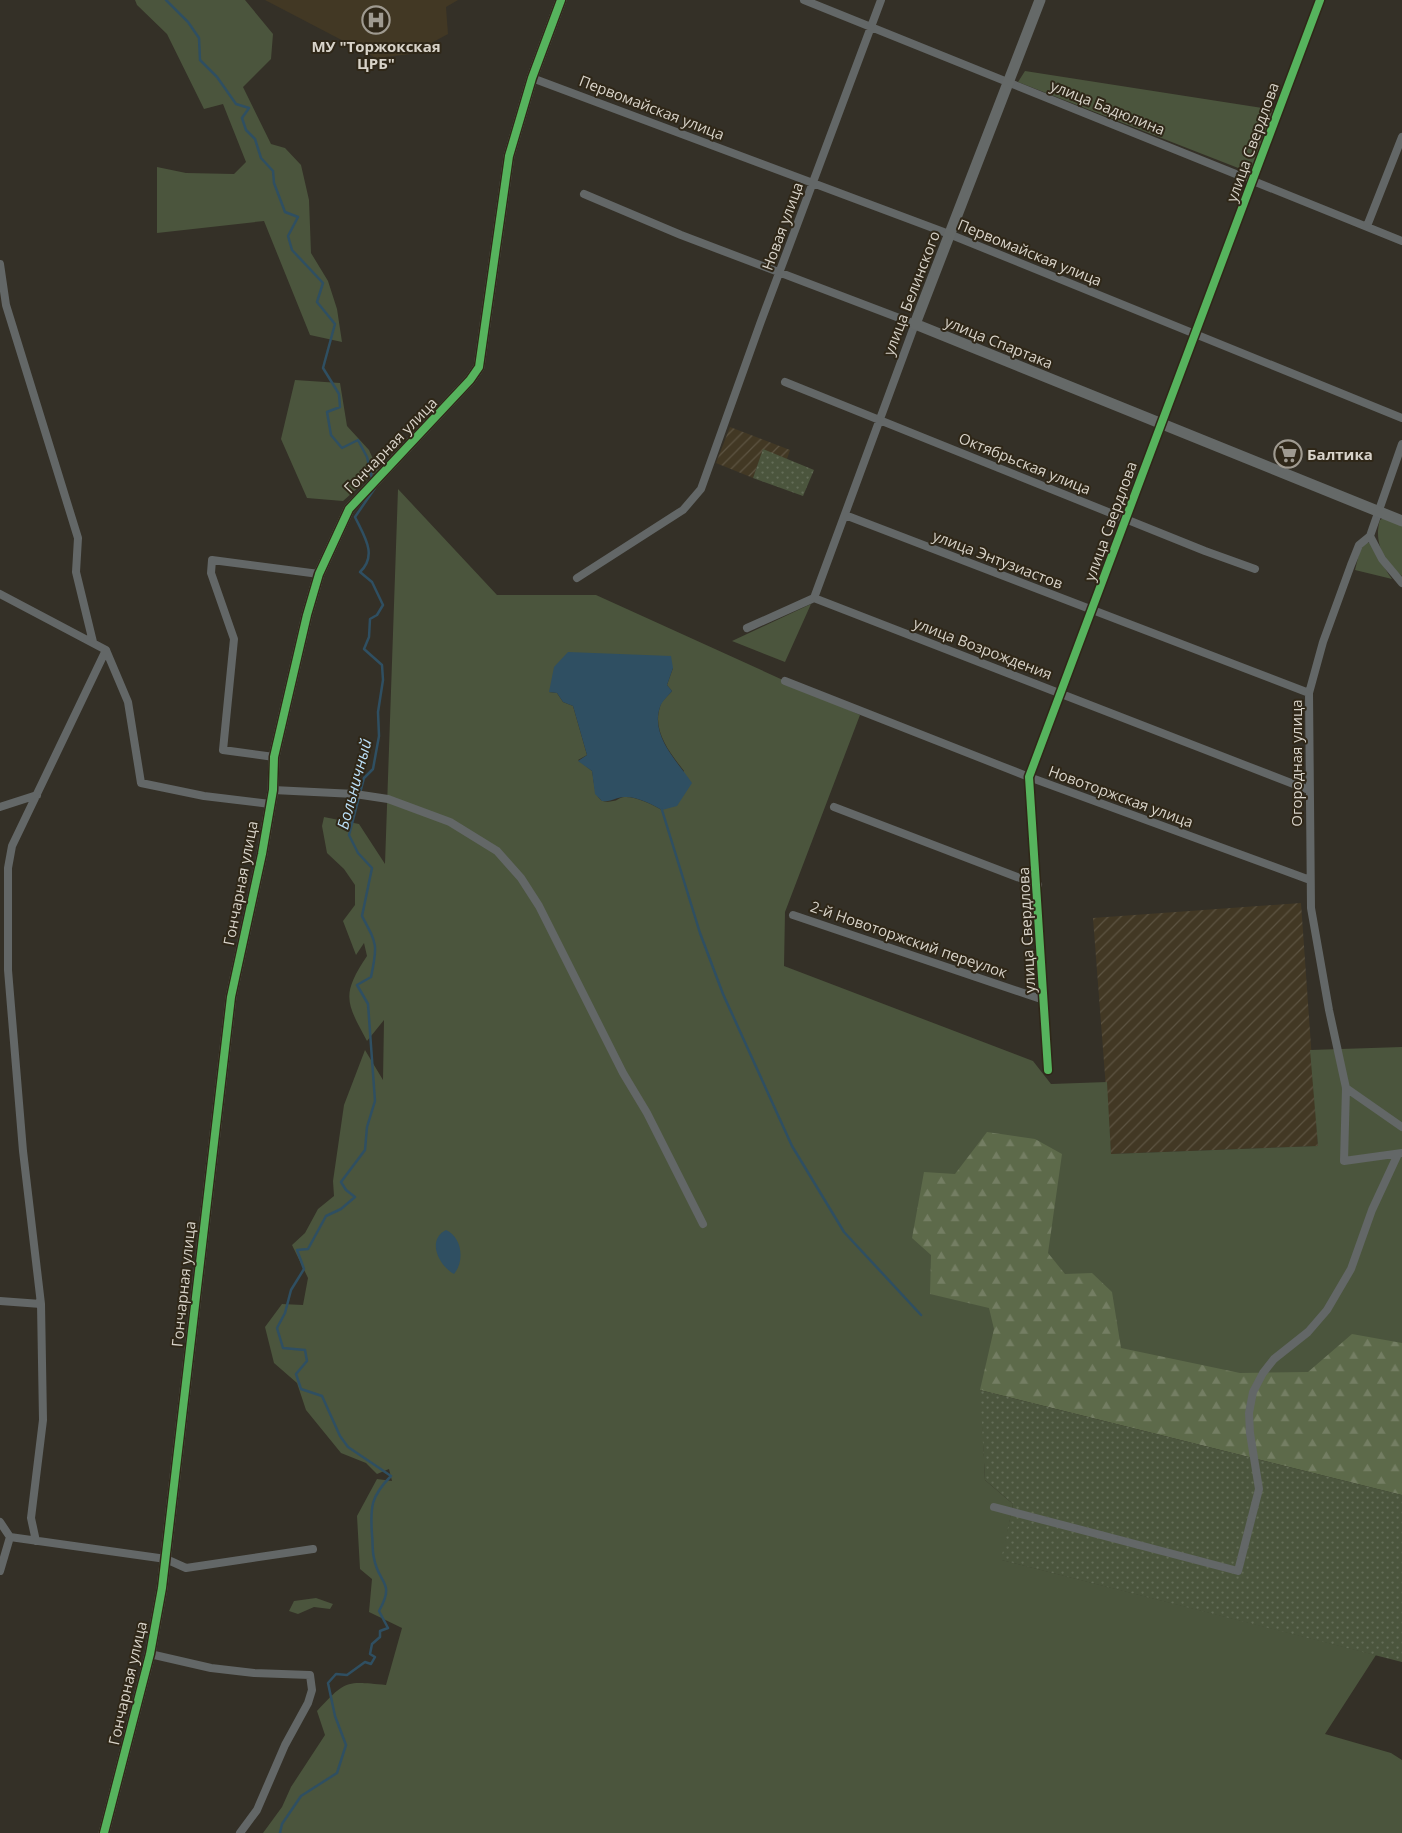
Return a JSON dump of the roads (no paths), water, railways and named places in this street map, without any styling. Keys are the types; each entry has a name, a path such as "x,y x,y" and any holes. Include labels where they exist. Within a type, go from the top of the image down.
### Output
{"street":[{"name":"Гончарная улица","path":"104,1833 150,1654 166,1559 231,998 270,804 274,757 307,615 319,574 343,519 356,499 378,479 470,380 479,367 509,156 532,78 561,0"},
{"name":"улица Бадюлина","path":"804,0 1253,179 1402,241"},
{"name":"Новая улица","path":"577,578 688,506 701,489 881,0"},
{"name":"улица Белинского","path":"814,598 949,234 1010,82 1040,0"},
{"name":"улица Свердлова","path":"1048,1070 1038,885 1029,777 1320,0"},
{"name":"Первомайская улица","path":"532,78 949,234 1402,418"},
{"path":"1366,226 1402,137"},
{"name":"улица Спартака","path":"584,194 680,235 915,324 1402,521"},
{"path":"0,264 6,305 78,538 76,572 93,642"},
{"name":"Октябрьская улица","path":"785,382 1256,569"},
{"name":"Огородная улица","path":"1400,1153 1344,1161 1346,1088 1329,1010 1311,908 1309,694 1323,642 1351,565 1359,545 1370,536 1402,444"},
{"name":"улица Энтузиастов","path":"845,515 1309,694"},
{"path":"1370,536 1382,559 1402,583"},
{"path":"274,757 223,750 234,639 210,573 212,560 319,574"},
{"path":"0,594 106,650 128,702 141,783 204,796 270,804"},
{"path":"747,628 814,598"},
{"name":"улица Возрождения","path":"814,598 1309,790"},
{"path":"36,1541 31,1518 43,1420 41,1304 23,1150 8,961 8,868 12,846 106,650"},
{"name":"Новоторжская улица","path":"785,681 1029,777 1310,880"},
{"path":"272,790 359,794 388,799 450,822 497,851 521,878 539,906 623,1074 647,1113 703,1224"},
{"path":"0,807 36,795"},
{"path":"834,807 1038,885"},
{"name":"2-й Новоторжский переулок","path":"793,915 1044,1000"},
{"path":"1346,1088 1402,1127"},
{"path":"994,1507 1238,1571 1259,1489 1250,1433 1249,1412 1253,1392 1263,1373 1274,1359 1308,1332 1327,1310 1351,1269 1372,1210 1400,1153"},
{"path":"0,1301 41,1304"},
{"path":"0,1522 10,1538 0,1571"},
{"path":"10,1538 166,1559 186,1568 313,1549"},
{"path":"150,1654 210,1668 254,1673 310,1675 312,1690 308,1703 285,1745 258,1810 240,1833"}],"water":[{"path":"568,652 671,656 673,668 667,685 672,691 660,707 659,728 667,748 692,783 677,806 662,810 639,799 621,797 602,801 595,794 592,771 578,761 587,755 573,706 563,702 557,693 549,692 554,667"},
{"path":"446,1230 456,1238 460,1250 460,1263 454,1274 444,1265 437,1253 437,1240 440,1234"}],"waterway":[{"name":"Больничный","path":"166,0 188,22 199,38 200,60 217,77 236,104 249,108 242,118 246,130 255,139 261,158 273,171 274,183 285,212 298,217 288,236 292,250 323,283 317,302 335,324 323,368 339,394 340,407 327,412 331,435 342,448 358,440 367,457 372,478"},
{"name":"Больничный","path":"280,1833 282,1824 301,1796 337,1773 346,1745 335,1716 328,1683 336,1674 347,1675 365,1662 371,1664 375,1657 370,1654 372,1644 380,1637 380,1631 388,1628 379,1611 384,1601 386,1588 376,1567 373,1555 371,1517 373,1502 379,1490 391,1476 348,1447 340,1436 322,1396 301,1389 296,1374 307,1361 305,1350 283,1348 277,1328 285,1313 291,1290 304,1269 297,1250 308,1249 326,1216 341,1209 355,1197 346,1190 341,1182 365,1150 367,1127 375,1101 368,1004 357,985 371,977 375,958 375,945 362,916 372,868 358,853 349,835 364,778 373,769 379,736 378,712 383,680 382,665 364,649 369,637 370,619 377,615 383,605 372,582 360,572 365,566 369,552 368,545 355,517 375,488"},
{"path":"662,810 700,933 723,994 792,1146 844,1232 921,1315"}],"place":[{"name":"МУ \"Торжокская ЦРБ\"","path":"376,20"},
{"name":"Балтика","path":"1288,454"}]}
